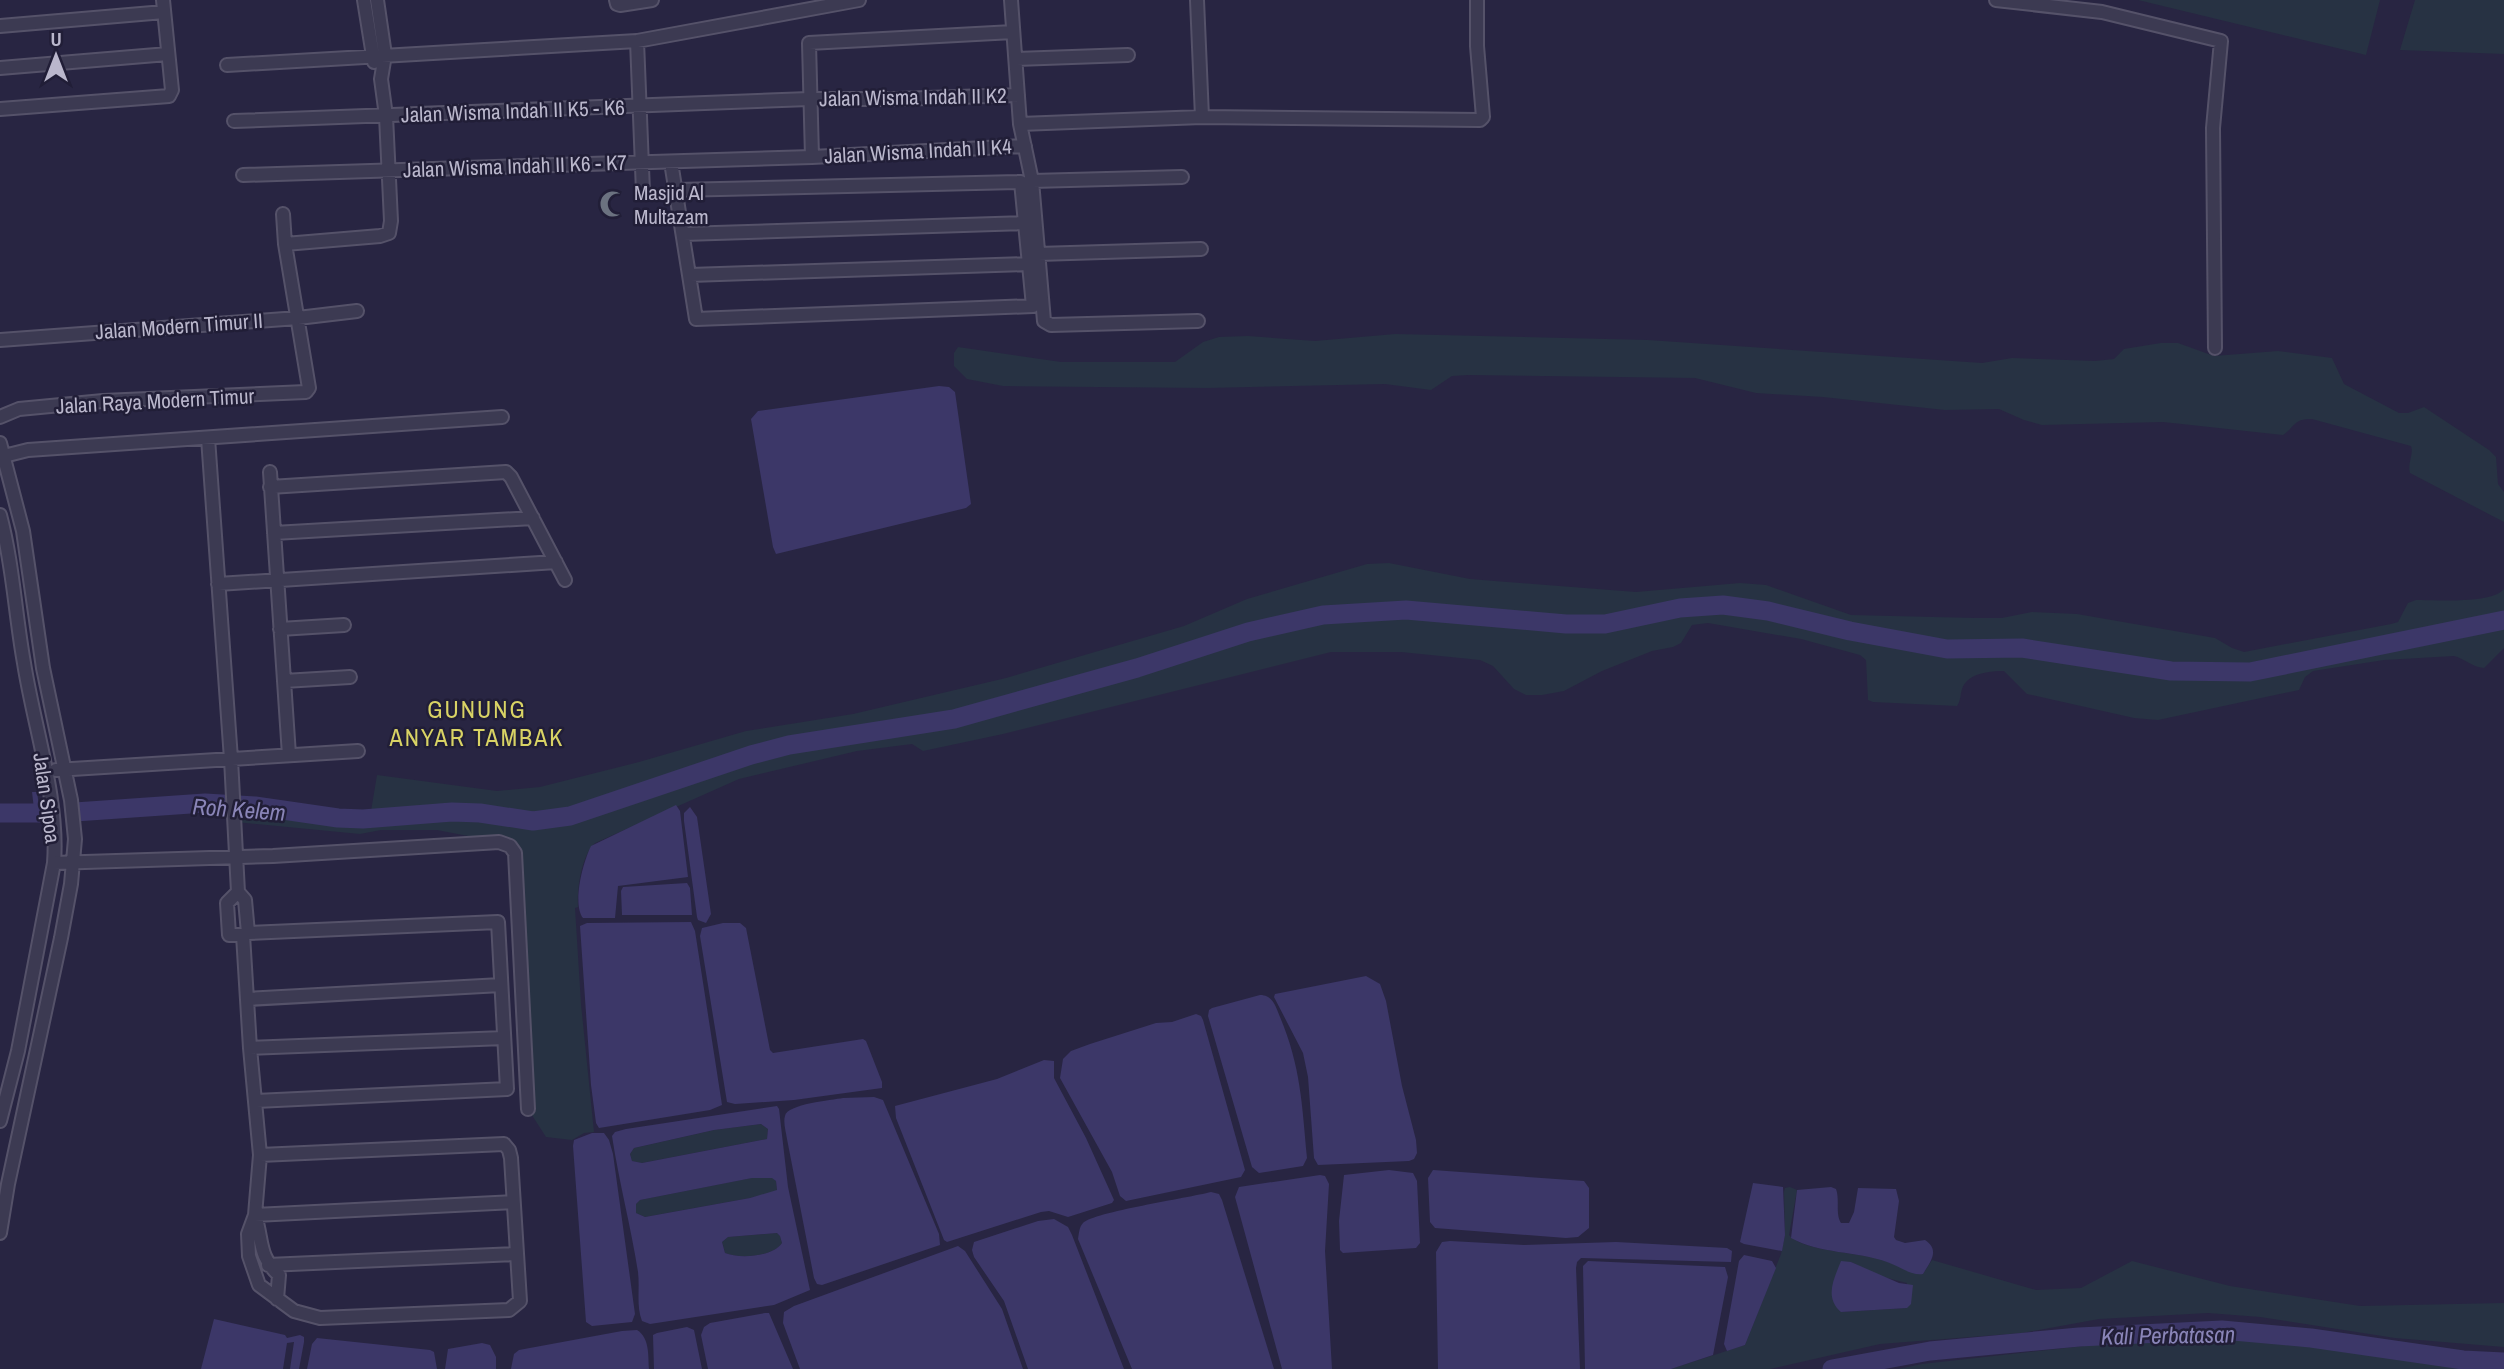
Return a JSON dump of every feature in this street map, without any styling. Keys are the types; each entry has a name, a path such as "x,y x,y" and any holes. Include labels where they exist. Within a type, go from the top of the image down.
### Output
{"street":[{"path":"363,0 378,55"},
{"path":"285,244 389,233 391,221 386,116 378,55 377,0"},
{"path":"618,3 652,0"},
{"path":"227,65 637,41 855,0"},
{"path":"671,162 696,319 1033,306 1032,181 1020,124 1011,0"},
{"path":"1197,0 1202,117"},
{"path":"1020,124 1202,117 1480,120 1483,117 1477,46 1477,0"},
{"path":"1996,0 2104,6 2221,41 2213,128 2215,348"},
{"path":"0,26 163,6 172,90 169,96 0,109"},
{"path":"812,157 808,45 812,42 1013,32"},
{"path":"637,41 643,192"},
{"path":"0,68 168,54"},
{"path":"1016,59 1128,55"},
{"name":"Jalan Wisma Indah II K2","path":"640,106 1018,95"},
{"name":"Jalan Wisma Indah II K5 - K6","path":"234,121 640,106"},
{"name":"Jalan Wisma Indah II K4","path":"671,162 1025,146"},
{"name":"Jalan Wisma Indah II K6 - K7","path":"243,175 671,162"},
{"path":"1032,181 1182,177"},
{"path":"676,190 1021,182 1025,223 1044,321 1051,325 1198,321"},
{"path":"283,214 285,244 298,318"},
{"path":"683,234 1025,223"},
{"path":"690,275 1201,250"},
{"name":"Jalan Modern Timur II","path":"0,340 298,318 357,311"},
{"name":"Jalan Raya Modern Timur","path":"0,417 19,410 103,401 306,392 309,388 298,318"},
{"path":"0,1233 4,1184 61,938 75,839 71,800 43,667 23,531 2,449 27,450 502,417"},
{"path":"208,438 238,892 245,900 247,999 260,1155 255,1215 248,1234 249,1256 259,1285 294,1311 320,1318 509,1310 520,1301 511,1158 504,1144 260,1155"},
{"path":"270,472 289,755"},
{"path":"270,487 506,472 565,580"},
{"name":"Jalan Sipoa","path":"0,515 6,538 23,661 56,839 54,863 18,1051 0,1121"},
{"path":"274,533 533,519"},
{"path":"218,584 556,562"},
{"path":"280,629 344,625"},
{"path":"284,681 351,677"},
{"path":"45,772 358,751"},
{"path":"54,863 237,858 499,842 510,846 515,853 528,1110"},
{"path":"238,892 227,903 229,935 498,922 507,1089 256,1101"},
{"path":"247,999 501,985"},
{"path":"250,1048 504,1038"},
{"path":"255,1215 513,1202"},
{"path":"255,1215 261,1235 262,1255 279,1275 276,1299"},
{"path":"268,1265 516,1254"}],"shaded area":[{"path":"2138,0 2380,0 2366,55"},
{"path":"2415,0 2504,0 2504,54 2400,50"},
{"path":"1395,334 1648,340 1982,363 2012,358 2095,361 2114,359 2124,349 2161,343 2178,343 2214,356 2278,351 2332,358 2344,384 2399,413 2408,413 2424,407 2489,450 2496,457 2498,484 2504,492 2504,522 2410,473 2411,446 2312,419 2298,422 2283,435 2163,422 2042,425 1999,409 1945,410 1756,393 1695,378 1468,375 1452,376 1431,390 1385,384 1207,388 1003,386 967,379 954,366 954,353 958,347 1061,362 1175,362 1203,342 1219,337 1248,336 1315,341"},
{"path":"939,386 949,387 955,392 971,504 966,508 776,554 751,419 758,411"},
{"path":"1389,563 1470,579 1636,592 1740,583 1766,585 1851,615 2002,618 2032,612 2077,614 2215,638 2244,652 2398,622 2408,603 2416,600 2476,599 2498,594 2504,589 2504,648 2484,668 2454,656 2384,660 2313,671 2305,677 2299,690 2158,720 2134,718 2027,694 2004,671 1986,672 1969,679 1962,689 1957,706 1873,702 1868,700 1866,660 1860,655 1801,639 1708,623 1692,625 1681,643 1673,647 1652,651 1602,671 1564,691 1542,695 1526,695 1514,689 1493,666 1480,660 1401,652 1331,652 1003,734 923,751 912,744 857,751 739,779 595,843 586,856 579,882 578,907 575,908 581,1004 594,1132 584,1133 572,1140 546,1137 528,1109 515,853 499,842 437,830 381,830 360,834 235,822 233,795 314,807 371,811 377,775 497,791 540,787 746,731 853,714 1006,678 1184,626 1247,599 1367,564"},
{"path":"32,792 37,792 39,817 0,815 0,810 34,809"},
{"path":"676,805 680,811 688,877 618,886 615,918 583,918 578,903 579,893 582,872 591,846"},
{"path":"690,807 697,817 711,914 706,923 697,917 684,821 684,813"},
{"path":"687,883 690,888 692,915 622,915 623,887"},
{"path":"691,922 695,931 722,1105 710,1110 599,1128 591,1085 580,926 587,923"},
{"path":"723,923 740,923 746,928 770,1050 773,1053 863,1039 882,1082 882,1088 794,1100 735,1104 727,1102 700,936 702,928"},
{"path":"1366,976 1380,984 1386,1001 1417,1153 1414,1159 1409,1161 1318,1165 1314,1158 1308,1077 1303,1053 1274,997 1275,994"},
{"path":"1260,995 1271,999 1287,1035 1300,1086 1307,1158 1303,1166 1259,1173 1252,1167 1208,1016 1212,1008"},
{"path":"1196,1014 1203,1020 1245,1170 1241,1177 1126,1201 1120,1196 1112,1172 1060,1078 1063,1059 1071,1051 1090,1044 1156,1023 1172,1022"},
{"path":"1044,1060 1054,1061 1054,1078 1086,1138 1114,1200 1112,1203 1068,1217 1049,1211 1041,1212 947,1242 896,1118 895,1106 997,1079"},
{"path":"874,1097 883,1100 939,1234 940,1245 822,1285 817,1284 814,1278 784,1118 793,1108 843,1098"},
{"path":"777,1106 788,1187 810,1290 774,1305 650,1324 642,1321 638,1272 612,1136 615,1132","holes":["761,1124 768,1129 767,1139 642,1163 632,1161 630,1154 634,1148 714,1130","752,1178 772,1178 776,1181 777,1190 750,1198 645,1217 636,1213 636,1204 640,1200","777,1233 782,1243 778,1248 764,1254 739,1256 725,1253 722,1242 728,1237"]},
{"path":"761,1124 768,1129 767,1139 642,1163 632,1161 630,1154 634,1148 714,1130"},
{"path":"592,1133 604,1133 613,1154 635,1314 632,1322 592,1326 586,1322 573,1146 574,1140"},
{"path":"1389,1170 1413,1173 1417,1181 1420,1243 1416,1248 1343,1253 1340,1250 1339,1221 1344,1175"},
{"path":"1433,1170 1584,1181 1589,1188 1589,1228 1578,1237 1566,1238 1435,1228 1430,1222 1428,1178"},
{"path":"1325,1176 1329,1184 1325,1251 1332,1369 1282,1369 1235,1197 1239,1187"},
{"path":"751,1178 773,1178 777,1191 645,1217 636,1213 636,1204 640,1200"},
{"path":"1753,1183 1783,1187 1785,1235 1782,1251 1740,1242"},
{"path":"1831,1187 1836,1189 1841,1223 1849,1223 1854,1212 1858,1188 1896,1189 1899,1201 1894,1237 1905,1243 1925,1240 1932,1248 1933,1256 1923,1274 1910,1272 1875,1258 1814,1247 1791,1238 1797,1190"},
{"path":"1785,1188 1797,1190 1789,1235 1795,1240 1816,1248 1875,1258 1923,1274 1932,1260 2036,1290 2081,1288 2132,1261 2230,1286 2360,1306 2504,1303 2504,1347 2395,1338 2260,1317 2208,1313 2099,1319 2022,1333 1880,1344 1770,1369 1671,1369 1745,1345 1781,1254 1785,1235","holes":["1851,1262 1879,1276 1907,1283 1907,1308 1841,1312"]},
{"path":"1211,1192 1219,1194 1222,1200 1274,1369 1132,1369 1078,1239 1081,1226 1104,1214"},
{"path":"1054,1219 1068,1227 1072,1235 1124,1369 1028,1369 1004,1301 974,1257 974,1242 1038,1221"},
{"path":"777,1233 782,1243 778,1248 755,1256 725,1253 722,1242 728,1237"},
{"path":"1442,1242 1524,1245 1616,1242 1727,1248 1732,1251 1731,1262 1581,1258 1576,1268 1580,1369 1438,1369 1436,1252"},
{"path":"958,1246 965,1251 1002,1309 1023,1369 800,1369 783,1323 784,1312"},
{"path":"1744,1255 1772,1261 1776,1268 1745,1345 1727,1351 1724,1344 1739,1261"},
{"path":"1588,1261 1725,1267 1728,1277 1713,1355 1671,1369 1585,1369 1583,1266"},
{"path":"1841,1261 1851,1262 1899,1283 1913,1285 1911,1304 1907,1308 1841,1312 1833,1300 1832,1288"},
{"path":"769,1313 793,1369 708,1369 701,1335 704,1327 710,1323"},
{"path":"214,1319 285,1335 287,1338 300,1335 304,1337 299,1369 290,1369 294,1342 287,1343 283,1369 201,1369"},
{"path":"687,1327 694,1330 702,1369 654,1369 653,1335"},
{"path":"637,1330 646,1342 649,1369 511,1369 514,1354 519,1350"},
{"path":"2214,1336 2304,1344 2464,1369 1898,1369 2111,1343"},
{"path":"317,1338 430,1350 434,1352 437,1369 307,1369 312,1344"},
{"path":"482,1343 490,1345 496,1357 496,1369 445,1369 448,1349"}],"waterway":[{"path":"75,812 205,803 363,819 452,812 533,821 570,816 751,755 789,745 954,719 1137,668 1248,632 1323,615 1406,610 1566,624 1605,624 1680,608 1723,605 1768,611 1850,631 1947,649 2022,648 2171,671 2250,672 2504,620"},
{"name":"Roh Kelem","path":"0,813 50,813"},
{"name":"Kali Perbatasan","path":"1832,1369 1930,1351 2079,1337 2222,1330 2311,1338 2463,1360 2504,1362"}],"place":[{"name":"Masjid Al Multazam","path":"613,204"}],"district":[{"name":"GUNUNG ANYAR TAMBAK","path":"477,723"}]}
